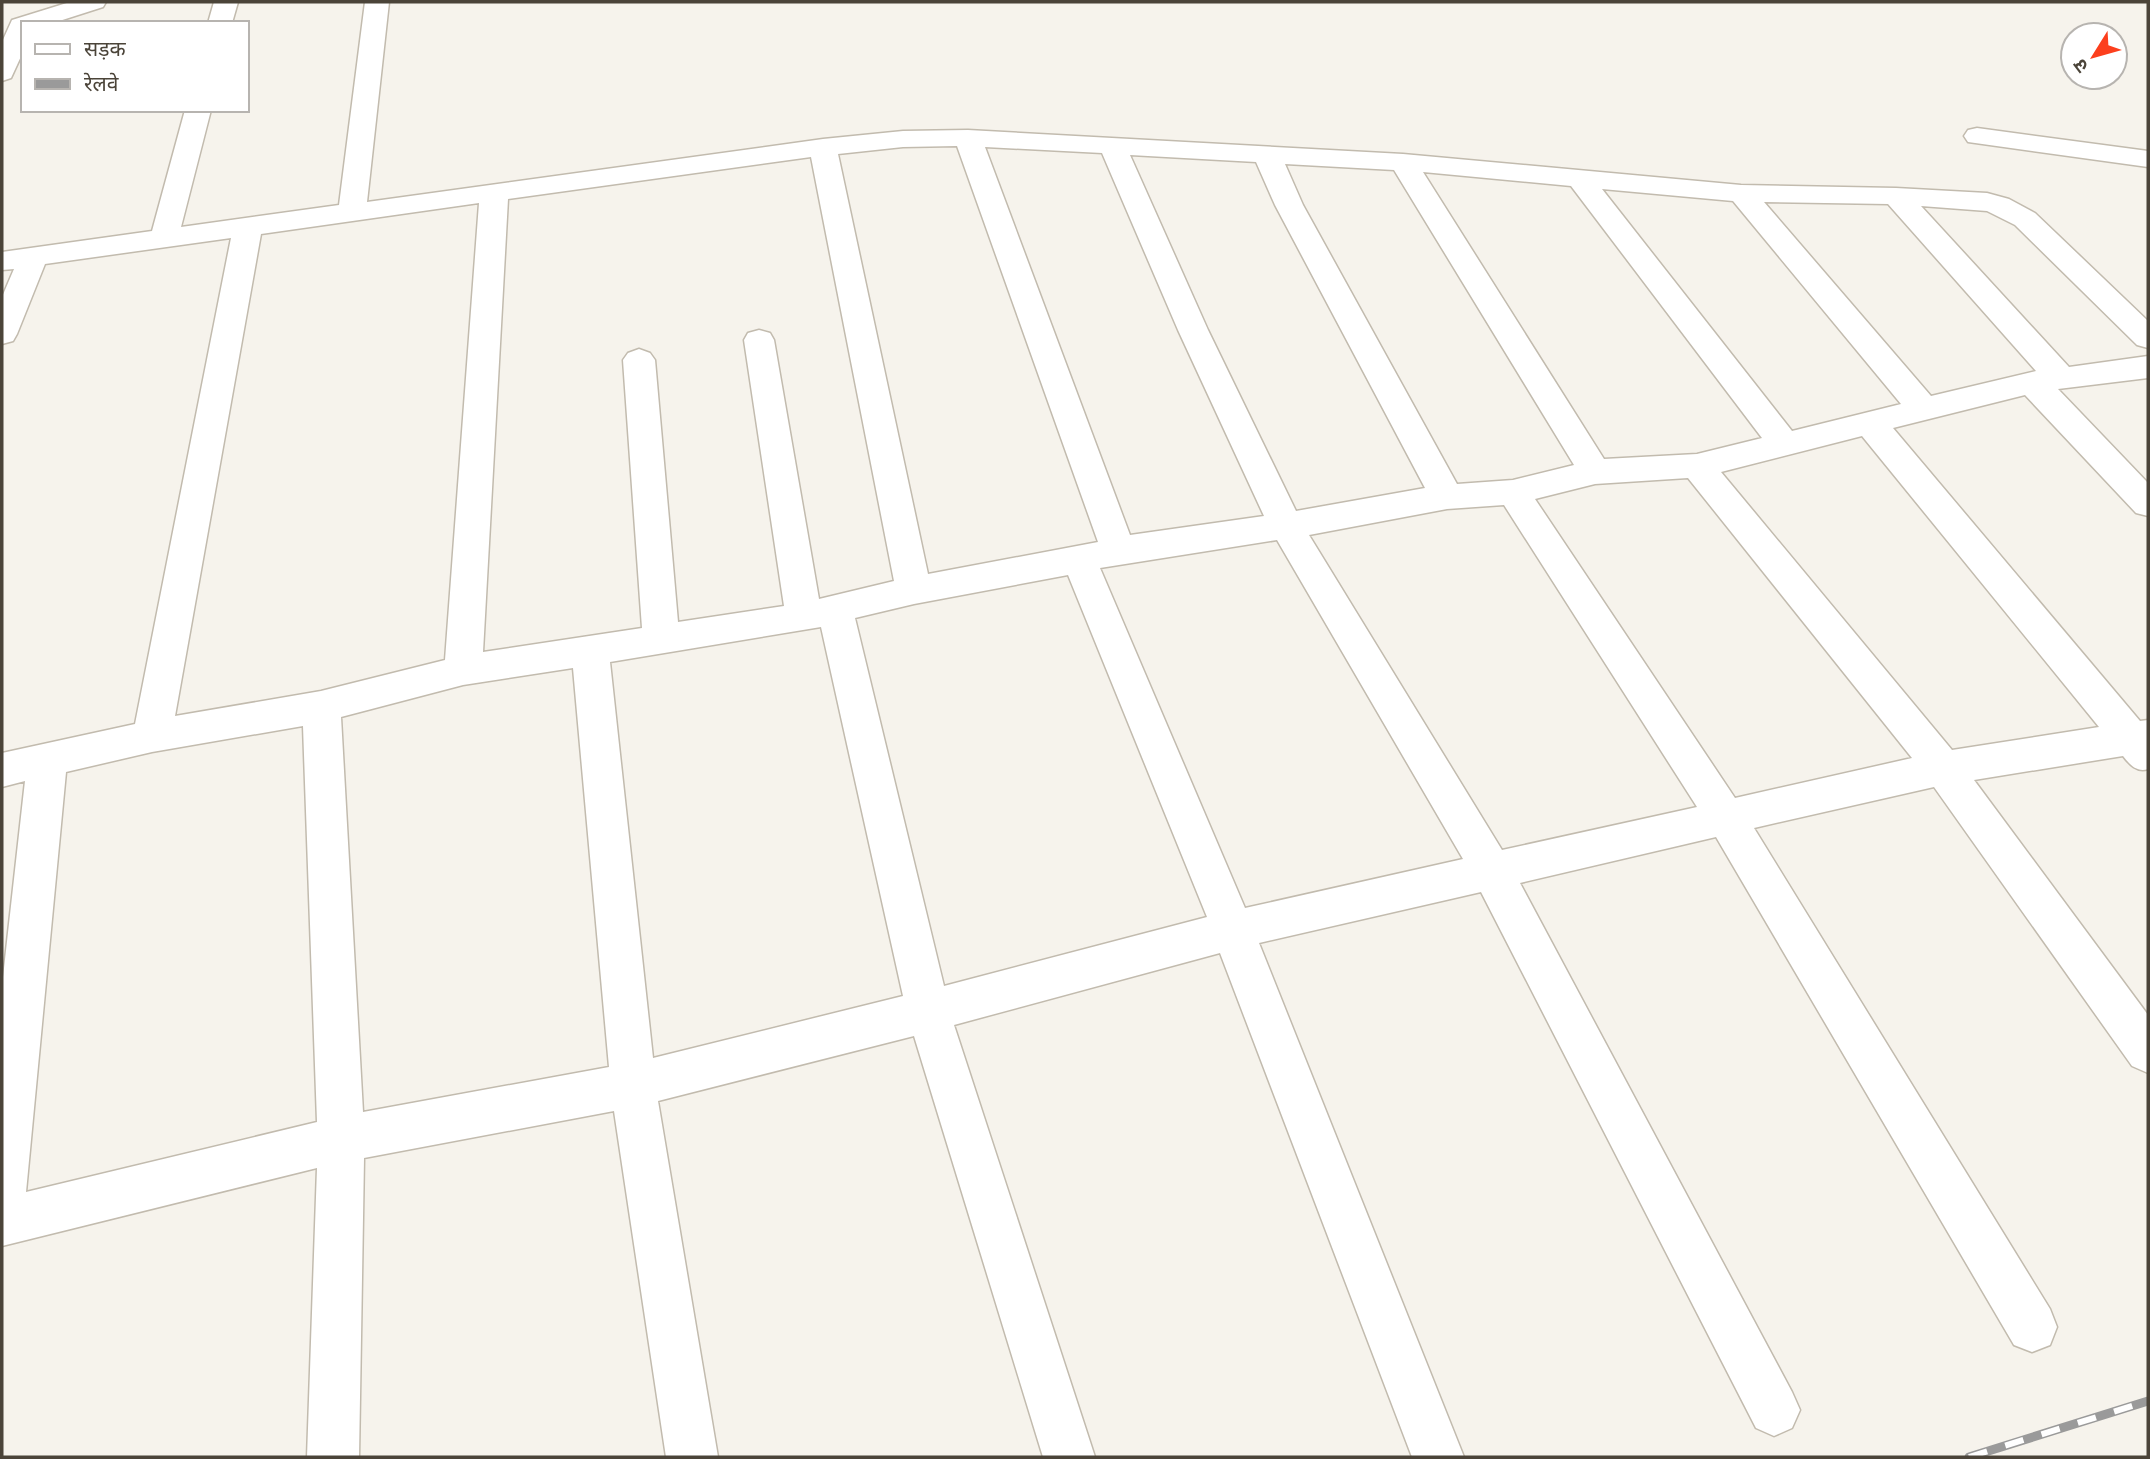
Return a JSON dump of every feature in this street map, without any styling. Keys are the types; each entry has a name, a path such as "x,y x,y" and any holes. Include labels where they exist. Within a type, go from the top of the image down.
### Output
{"street":[{"path":"34,21 94,2"},
{"path":"221,21 226,2"},
{"path":"352,212 377,2"},
{"path":"2,73 18,26"},
{"path":"164,239 197,112"},
{"path":"1977,136 2143,163"},
{"path":"968,138 1098,555 1233,930 1438,1457"},
{"path":"2,261 823,147 903,139 968,138 1404,162 1741,193 1896,196 1987,202 2025,219 2148,338"},
{"path":"1112,146 1286,526 1492,871 1774,1410"},
{"path":"823,147 914,590"},
{"path":"1267,155 1289,205 1447,497"},
{"path":"1404,162 1595,472"},
{"path":"1581,180 1784,444"},
{"path":"463,670 494,193"},
{"path":"1741,193 1923,408"},
{"path":"1896,196 2148,504"},
{"path":"152,736 248,227"},
{"path":"2,334 33,257"},
{"path":"759,340 820,613 928,1011 1069,1457"},
{"path":"639,360 660,639"},
{"path":"2,770 152,736 321,707 463,670 820,613 914,590 1098,555 1286,526 1447,497 1513,492 1595,472 1697,466 1923,408 2046,380 2148,367"},
{"path":"1868,422 2143,745"},
{"path":"1697,466 1943,768 2148,1051"},
{"path":"1513,492 1726,818 2032,1327"},
{"path":"590,651 633,1085 692,1457"},
{"path":"321,707 341,1139 333,1457"},
{"path":"2,1222 341,1139 633,1085 928,1011 1233,930 1943,768 2143,745"},
{"path":"2,1193 47,761"}],"railway":[{"path":"1969,1457 2148,1401"}]}
